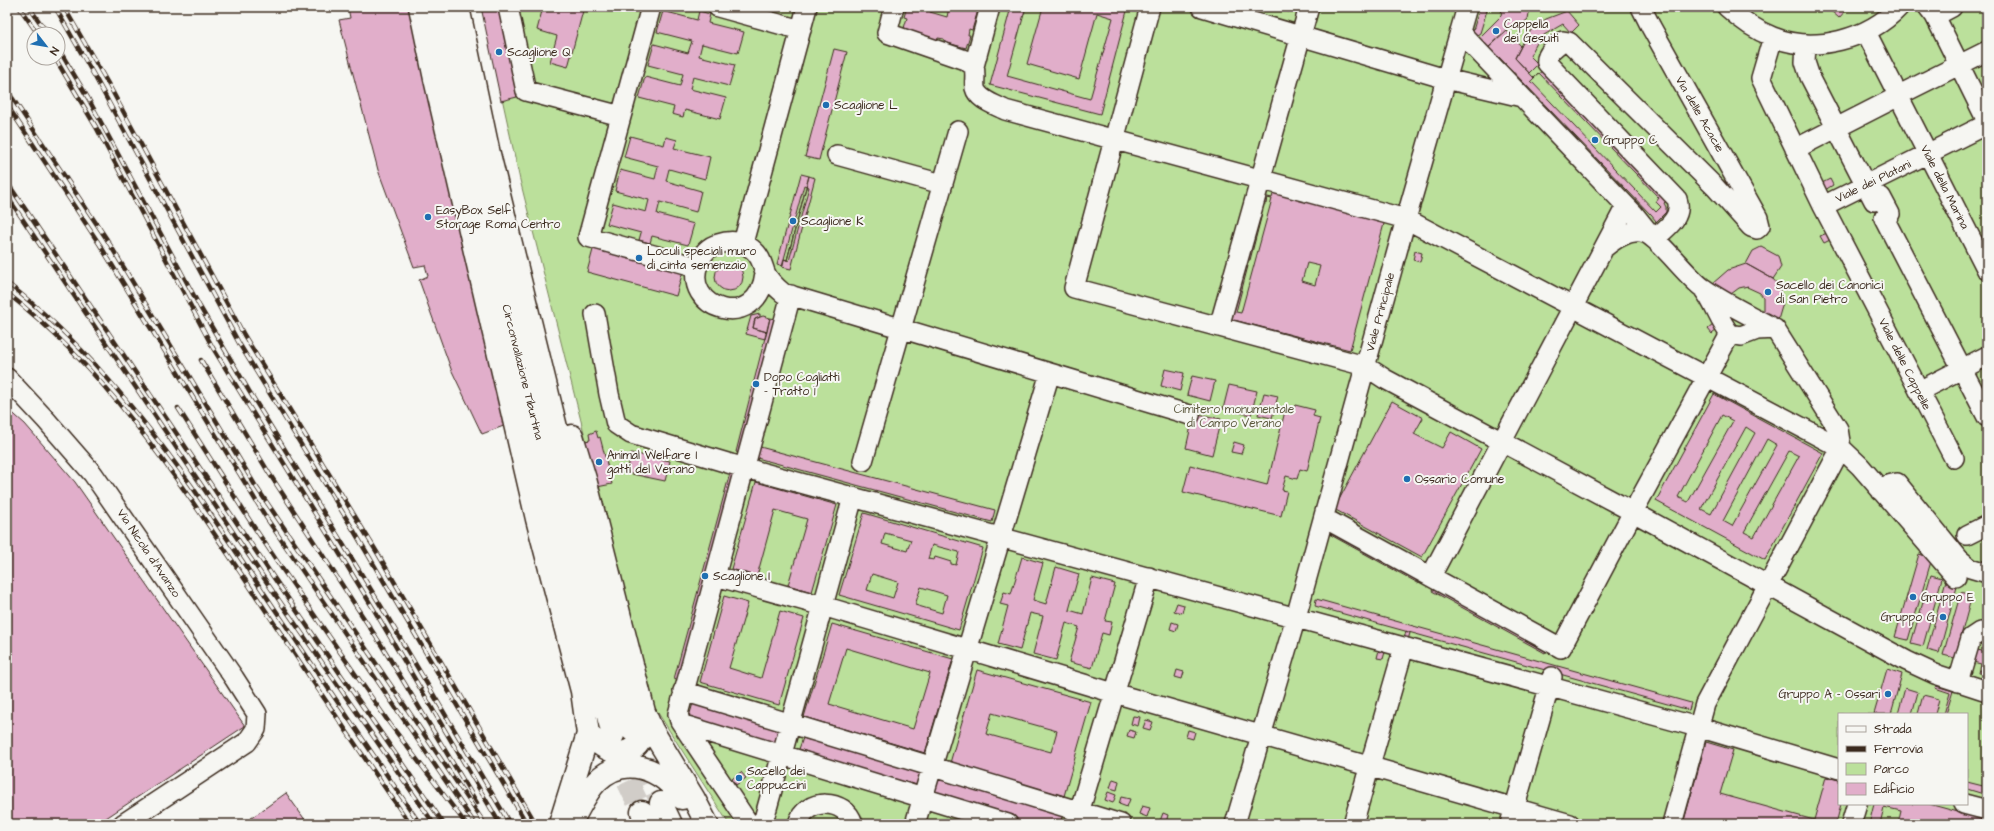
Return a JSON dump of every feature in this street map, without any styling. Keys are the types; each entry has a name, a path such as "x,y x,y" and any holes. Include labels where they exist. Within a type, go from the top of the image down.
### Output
{"highway":[{"name":"Circonvallazione Tiburtina","path":"420,7 435,79 537,519"},
{"name":"Circonvallazione Tiburtina","path":"438,7 461,116 526,385 631,729"},
{"name":"Circonvallazione Tiburtina","path":"458,7 489,154 530,320 554,381 585,479 641,702 631,729"},
{"path":"526,385 537,519 582,691 587,739 560,824"},
{"path":"587,739 609,751 623,752 638,745 645,734 631,729"},
{"path":"631,729 694,799 706,824"},
{"path":"570,824 590,789 602,776 610,771 625,766 648,769 658,774 674,788 703,824"},
{"path":"650,813 671,824"}],"street":[{"path":"508,7 526,91 622,116"},
{"path":"651,7 588,237 697,267"},
{"path":"718,7 801,30"},
{"path":"743,243 807,7"},
{"path":"894,7 887,33 964,60 974,66"},
{"path":"990,7 974,66 976,75 975,88 978,94 1005,110 1406,219 1707,376 1841,448 1860,466 1880,491 1956,577"},
{"path":"1150,7 1074,288 1365,366 1385,380 1770,585 1909,662 1958,682 1987,691"},
{"path":"1202,7 1446,79 1522,97"},
{"path":"1219,327 1308,7"},
{"name":"Viale Principale","path":"1235,824 1296,617 1406,219 1467,7"},
{"name":"Via delle Acacie","path":"1641,7 1759,221 1760,226 1757,229 1751,227 1720,193 1572,44 1563,42 1550,53 1547,59 1548,63 1677,199 1679,207 1674,220 1654,239"},
{"path":"1727,7 1745,23 1773,37 1806,44 1836,42 1866,32 1891,15 1898,7"},
{"path":"1952,7 1932,12 1987,121"},
{"path":"1460,32 1626,206 1687,275 1704,289 1776,329 1838,429 1841,448 1770,585 1693,726 1672,824"},
{"name":"Viale della Marina","path":"1866,32 1987,270"},
{"name":"Viale delle Cappelle","path":"1773,37 1760,78 1823,206 1954,458"},
{"path":"1806,44 1805,62 1810,77 1870,193 1881,197 1890,214 1884,218 1987,417"},
{"path":"1795,149 1987,51"},
{"name":"Viale dei Platani","path":"1823,206 1870,193 1928,154 1987,124"},
{"path":"863,461 958,131"},
{"path":"837,155 942,184"},
{"path":"1430,576 1626,206"},
{"path":"1604,248 1617,237 1630,233 1645,233 1654,239"},
{"path":"734,241 743,243 758,254 763,264 765,273 764,285 758,296 745,307 736,310 728,310 715,306 705,299 697,284 697,267 701,258 715,245 734,241"},
{"path":"765,273 787,294"},
{"path":"1704,289 1713,301 1721,324 1730,334 1741,336 1757,330 1776,329"},
{"path":"758,296 771,293 787,294 1190,415"},
{"path":"749,824 680,721 678,714 745,467 787,294"},
{"path":"595,314 609,394 616,424 631,434 853,497 1404,647 1551,682 1838,769"},
{"path":"1324,518 1561,648 1730,334"},
{"path":"1919,391 1987,356"},
{"path":"915,824 933,767 966,649 1002,537 1050,373"},
{"name":"Via Nicola d'Avanzo","path":"7,378 93,474 234,678 257,714 256,729 246,742 123,824"},
{"path":"1880,491 1888,485 1897,483 1959,559 1970,568 1987,573"},
{"path":"758,824 764,819 853,497"},
{"path":"1967,536 1987,525"},
{"path":"716,576 823,606 1262,736 1370,766 1512,817 1570,824"},
{"path":"1077,818 1149,577"},
{"path":"1958,682 1971,638 1980,632 1987,632"},
{"path":"1353,824 1404,647"},
{"path":"1512,817 1551,682"},
{"path":"683,692 933,767 1077,818 1121,824"},
{"path":"684,725 1008,824"},
{"path":"798,824 804,813 811,808 828,804 837,806 846,811 853,824"},
{"path":"1851,824 1857,805"},
{"path":"1968,805 1987,810"}],"green space":[{"name":"Cimitero monumentale di Campo Verano","path":"482,7 1987,7 1987,824 729,824 653,705 520,180"}],"building":[{"name":"EasyBox Self Storage Roma Centro","path":"348,7 412,7 509,424 482,434 451,369 419,280 428,276 425,265 414,267 378,170 339,20 350,18"},
{"name":"Scaglione Q","path":"481,7 498,7 517,97 501,101"},
{"path":"543,7 584,7 568,67 550,62 557,36 537,30"},
{"path":"907,7 932,7 930,12 947,17 949,7 979,7 972,30 969,29 968,35 970,35 966,48 944,42 944,39 938,38 937,41 908,33 909,30 904,28 907,18 904,17"},
{"path":"1011,7 1026,7 1007,76 1090,99 1113,18 1097,13 1079,79 1027,64 1043,7 1128,7 1100,114 990,85"},
{"path":"1272,7 1290,7 1289,12"},
{"path":"1480,7 1488,7 1480,33 1474,37 1472,34"},
{"name":"Cappella dei Gesuiti","path":"1502,7 1528,7 1528,19 1520,26 1511,26 1486,50 1477,40 1501,16"},
{"path":"1832,7 1842,7 1846,10 1839,18 1830,10"},
{"path":"663,11 697,20 699,11 710,14 708,23 744,32 738,53 702,44 699,56 735,65 729,86 693,77 690,89 726,98 720,119 685,110 683,117 672,114 674,107 639,98 645,77 680,86 683,74 648,65 654,44 688,53 692,41 657,32"},
{"path":"1567,11 1579,25 1571,33 1563,24 1544,35 1538,41 1530,56 1538,64 1529,73 1515,58 1526,37 1532,29 1546,19"},
{"path":"1507,31 1521,46 1515,58 1534,78 1543,70 1668,199 1664,203 1666,212 1654,224 1486,50"},
{"name":"Scaglione L","path":"834,49 847,52 819,160 805,157"},
{"path":"1498,56 1651,215 1656,221 1654,224 1495,59"},
{"name":"Gruppo C","path":"1539,73 1659,198 1656,202 1661,207 1656,212 1531,81"},
{"path":"630,136 664,145 666,137 677,140 674,148 710,157 705,179 669,169 666,181 701,191 696,212 660,202 657,214 694,224 688,245 652,236 650,243 639,240 641,233 607,224 613,203 646,212 649,200 615,191 620,170 655,179 658,166 624,157"},
{"name":"Scaglione K","path":"801,174 809,176 787,260 784,259 783,266 777,264"},
{"path":"809,176 815,178 791,269 782,267 784,259 787,260"},
{"path":"1830,179 1833,185 1825,190 1822,183"},
{"path":"804,185 809,187 789,261 784,259"},
{"path":"1274,190 1385,220 1350,350 1230,319 1263,196 1272,198","holes":["1267,198 1272,199 1241,313 1236,312 1248,266 1246,265 1247,260 1250,260 1262,214 1260,213 1263,203 1266,204","1307,263 1320,266 1315,285 1302,281"]},
{"path":"1827,233 1830,240 1824,243 1820,236"},
{"path":"594,246 683,271 676,296 587,272"},
{"path":"1761,247 1778,256 1781,267 1773,279 1746,264 1753,251"},
{"path":"1415,251 1422,253 1420,262 1413,260"},
{"path":"729,263 739,267 743,277 739,287 729,291 719,287 715,277 719,267"},
{"name":"Sacello dei Canonici di San Pietro","path":"1746,264 1773,279 1779,286 1783,303 1778,320 1763,311 1763,297 1760,293 1747,287 1748,286 1739,288 1731,294 1712,284 1728,270"},
{"path":"760,314 760,317 755,319 753,328 767,332 765,339 746,334 751,316"},
{"path":"763,316 770,318 767,332 753,328 755,319"},
{"name":"Dopo Cogliatti - Tratto 1","path":"770,318 776,319 741,454 736,452"},
{"path":"1713,325 1717,330 1712,334 1708,329"},
{"path":"1165,369 1184,373 1180,391 1161,386"},
{"path":"1192,376 1215,381 1210,401 1187,395"},
{"path":"1229,385 1257,391 1251,415 1223,409"},
{"path":"1264,393 1278,396 1272,418 1258,415"},
{"path":"1714,394 1823,453 1765,560 1656,501","holes":["1722,415 1733,421 1688,502 1678,497","1746,427 1755,433 1711,514 1701,509","1767,439 1777,445 1732,526 1723,521","1789,451 1799,456 1754,537 1744,532"]},
{"name":"Ossario Comune","path":"1392,401 1423,418 1414,434 1442,448 1451,432 1481,449 1422,557 1334,509"},
{"path":"1295,405 1315,410 1313,416 1320,418 1307,471 1300,469 1297,479 1286,476 1282,490 1287,491 1281,516 1183,492 1190,465 1267,485 1285,411 1293,413"},
{"path":"7,408 25,424 75,482 245,726 97,824 7,824"},
{"path":"1194,413 1221,419 1212,455 1186,448"},
{"name":"Animal Welfare I gatti del Verano","path":"596,431 598,438 600,437 612,484 597,487 585,441 590,440 589,434"},
{"path":"1234,442 1244,445 1241,454 1231,452"},
{"path":"760,447 995,510 992,522 757,458"},
{"path":"631,453 670,461 665,481 627,473"},
{"name":"Scaglione I","path":"730,473 734,474 678,680 674,679"},
{"path":"756,482 837,505 812,592 788,585 807,519 775,510 757,576 731,569"},
{"path":"864,513 983,548 959,630 839,595","holes":["885,533 911,540 907,551 882,544","932,545 959,552 956,565 935,557 934,560 928,559","872,574 898,582 893,598 867,590","921,587 947,595 942,613 915,605"]},
{"path":"1332,528 1421,577 1418,583 1329,534"},
{"name":"Gruppo E","path":"1919,554 1932,558 1908,640 1895,637"},
{"path":"1022,557 1043,563 1033,600 1046,604 1056,567 1079,574 1069,610 1083,614 1092,578 1115,584 1105,621 1112,622 1109,635 1102,633 1092,668 1069,662 1079,627 1066,623 1056,660 1033,654 1043,616 1030,613 1020,650 998,644 1008,606 1000,604 1004,592 1011,594"},
{"path":"1931,575 1942,578 1923,646 1911,643"},
{"name":"Gruppo G","path":"1946,580 1958,583 1939,653 1927,650"},
{"path":"1436,584 1549,646 1545,653 1432,591"},
{"path":"1961,592 1972,595 1955,658 1943,655"},
{"path":"724,596 748,603 729,668 761,678 780,611 804,618 779,705 700,682"},
{"path":"1316,599 1691,703 1689,710 1315,606"},
{"path":"1177,603 1184,605 1182,613 1174,611"},
{"path":"1172,622 1178,624 1176,631 1170,629"},
{"path":"832,624 953,659 925,753 804,717","holes":["846,648 930,673 913,729 829,704"]},
{"path":"1406,631 1410,633 1408,640 1404,639"},
{"path":"1972,649 1987,652 1987,675 1979,673 1981,664 1969,661"},
{"path":"1379,650 1385,652 1383,659 1377,658"},
{"name":"Gruppo A - Ossari","path":"1887,669 1902,674 1891,713 1874,713"},
{"path":"977,670 1091,702 1064,796 950,763","holes":["992,713 1057,731 1051,752 986,734"]},
{"path":"1177,670 1184,672 1182,679 1175,677"},
{"path":"1936,686 1953,691 1946,713 1944,713 1950,693 1935,688"},
{"path":"1905,688 1918,692 1912,713 1898,713"},
{"path":"1923,695 1939,699 1935,713 1918,713"},
{"path":"694,700 781,726 775,747 688,720"},
{"path":"1133,716 1140,717 1138,726 1131,724"},
{"path":"1146,720 1153,722 1150,730 1143,728"},
{"path":"1129,730 1136,732 1134,738 1127,736"},
{"path":"1188,730 1195,732 1193,739 1186,737"},
{"path":"811,735 916,768 915,772 923,775 919,786 911,783 909,789 807,756 808,752 799,749 803,738 809,740"},
{"path":"1706,742 1733,750 1720,794 1814,820 1826,777 1838,780 1838,805 1841,805 1836,824 1683,824"},
{"name":"Sacello dei Cappuccini","path":"741,772 746,778 736,785 732,779"},
{"path":"938,775 1063,813 1060,824 1028,824 932,795"},
{"path":"1113,779 1119,781 1117,790 1110,788"},
{"path":"1968,782 1987,787 1987,795 1968,789"},
{"path":"1108,792 1116,795 1113,803 1105,800"},
{"path":"286,793 308,824 243,824"},
{"path":"1121,797 1130,799 1127,807 1119,804"},
{"path":"1874,805 1933,805 1987,820 1987,824 1898,824 1901,811 1884,807 1880,824 1869,824"},
{"path":"1142,806 1150,808 1147,817 1139,814"},
{"path":"1163,813 1168,815 1166,823 1160,821"}],"tunnel":[{"path":"632,730 640,755 661,803"},
{"path":"617,750 624,774 642,812"}],"railway":[{"path":"19,7 32,26"},
{"path":"29,7 42,26"},
{"path":"55,7 95,77 240,345 354,531 527,824"},
{"path":"64,7 110,87 244,335 378,554 536,824"},
{"path":"66,61 88,98 200,307 249,391 381,606 510,824"},
{"path":"60,66 96,127 213,348 373,608 500,824"},
{"path":"7,90 106,238 255,485 485,824"},
{"path":"7,105 100,245 267,519 475,824"},
{"path":"7,182 274,578 444,824"},
{"path":"7,196 274,593 434,824"},
{"path":"7,283 59,327 83,352 128,403 171,457 420,824"},
{"path":"7,293 44,324 78,358 111,394 141,431 198,510 410,824"},
{"path":"201,360 269,473 382,646 477,803"},
{"path":"178,408 283,570 390,724 466,824"}],"place":[{"name":"Cappella dei Gesuiti","path":"1496,31"},
{"name":"Scaglione Q","path":"499,52"},
{"name":"Scaglione L","path":"826,105"},
{"name":"Gruppo C","path":"1595,140"},
{"name":"EasyBox Self Storage Roma Centro","path":"428,217"},
{"name":"Scaglione K","path":"793,221"},
{"name":"Loculi speciali muro di cinta semenzaio","path":"639,258"},
{"name":"Sacello dei Canonici di San Pietro","path":"1768,292"},
{"name":"Dopo Cogliatti - Tratto 1","path":"756,384"},
{"name":"Animal Welfare I gatti del Verano","path":"599,462"},
{"name":"Ossario Comune","path":"1407,479"},
{"name":"Scaglione I","path":"705,576"},
{"name":"Gruppo E","path":"1913,597"},
{"name":"Gruppo G","path":"1943,617"},
{"name":"Gruppo A - Ossari","path":"1888,694"},
{"name":"Sacello dei Cappuccini","path":"739,778"}]}
